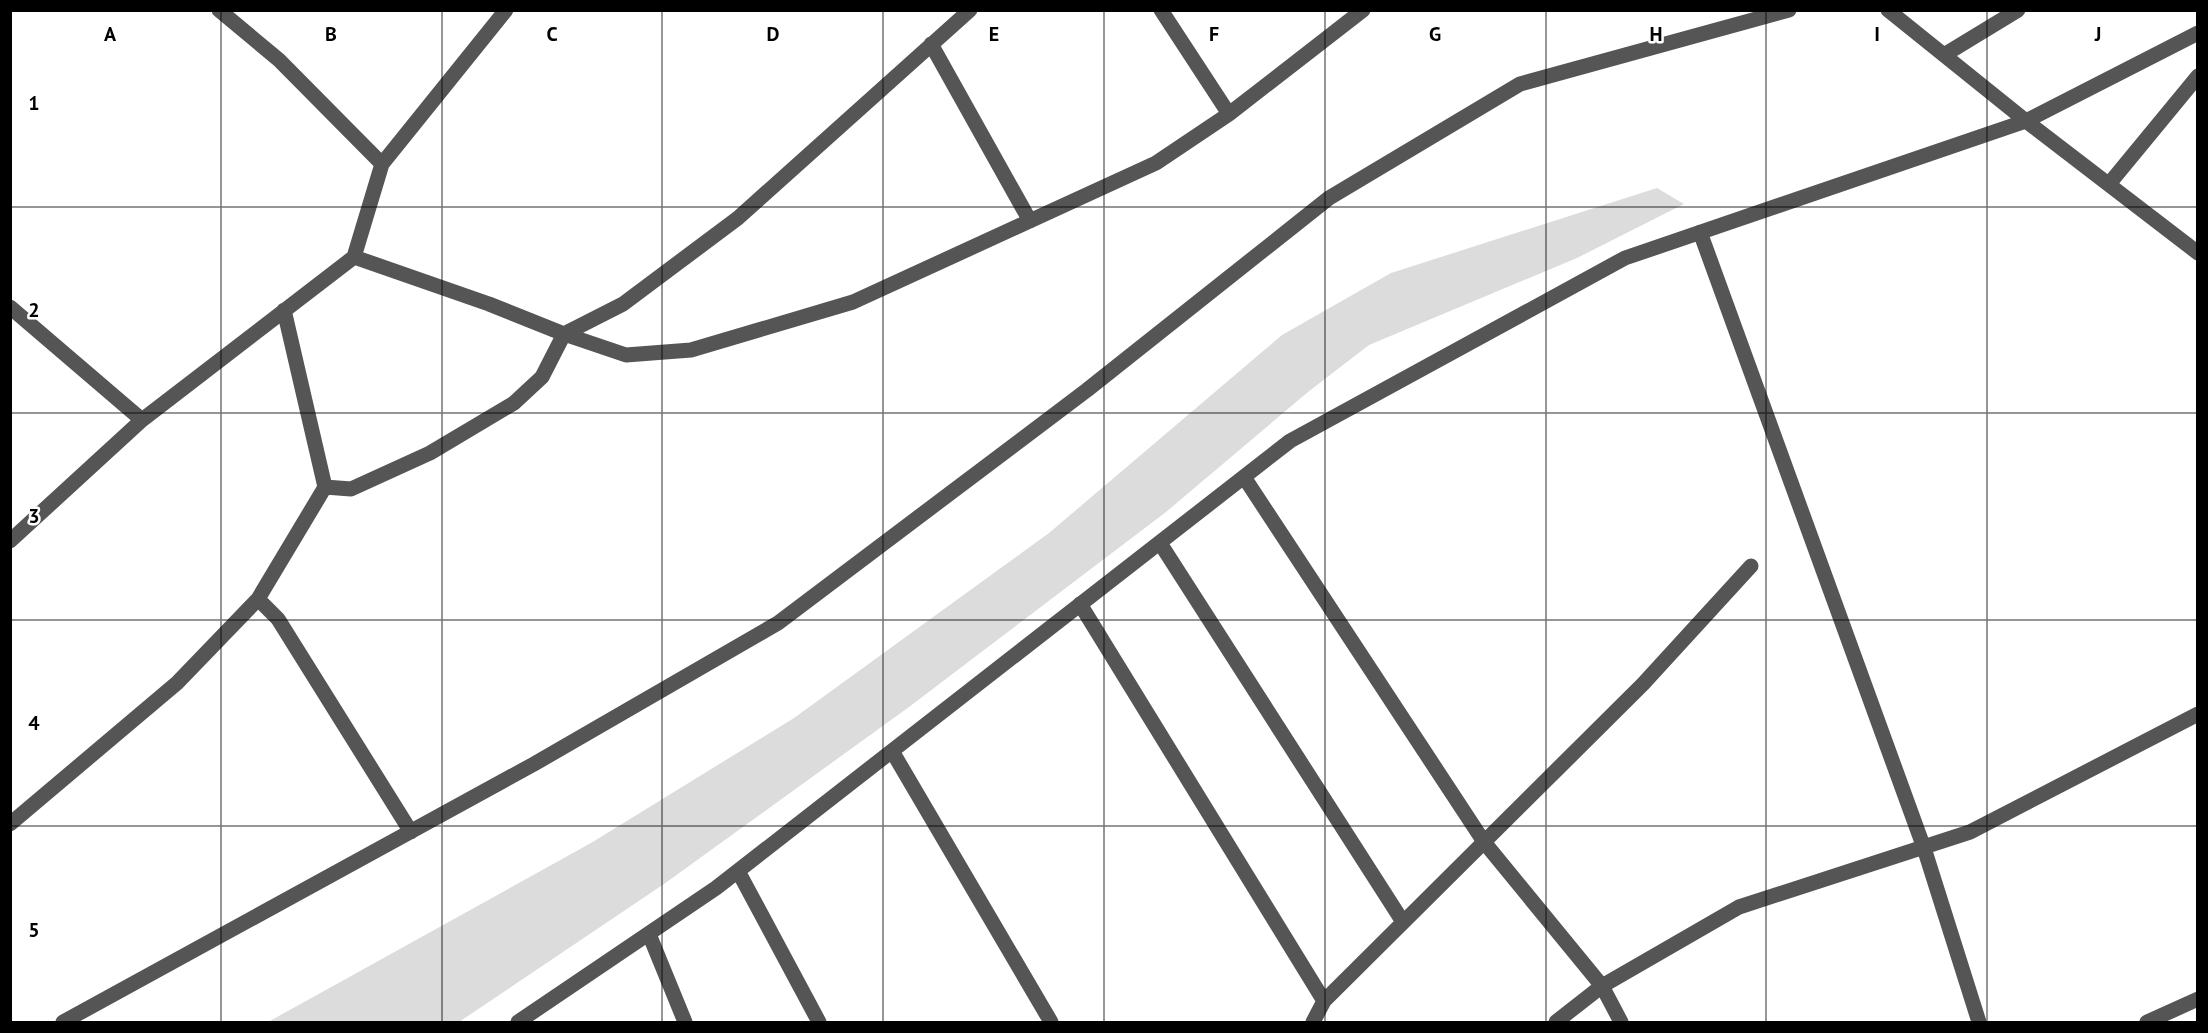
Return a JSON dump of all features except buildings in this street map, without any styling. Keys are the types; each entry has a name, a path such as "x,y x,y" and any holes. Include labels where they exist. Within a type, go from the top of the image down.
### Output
{"street":[{"path":"219,10 279,60 382,164"},
{"path":"10,541 142,420 354,257 382,164 506,10"},
{"path":"325,487 351,489 430,453 514,403 542,377 564,334 623,304 738,218 970,10"},
{"path":"1161,10 1229,114"},
{"path":"354,257 626,355 691,350 853,302 1156,163 1229,114 1363,10"},
{"path":"63,1023 534,764 778,623 1087,390 1329,198 1520,84 1789,10"},
{"path":"1888,10 2026,121 2198,253"},
{"path":"1944,55 2018,10"},
{"path":"518,1023 738,871 1290,441 1625,258 2026,121 2198,33"},
{"path":"931,44 1030,221"},
{"path":"2109,184 2198,76"},
{"path":"1700,232 1924,848 1979,1023"},
{"path":"10,307 142,420"},
{"path":"10,824 177,683 258,599 325,487 284,310"},
{"path":"1244,477 1484,842 1602,986 1621,1023"},
{"path":"1160,543 1403,922"},
{"path":"1313,1023 1324,1001 1643,684 1750,566"},
{"path":"258,599 278,619 411,832"},
{"path":"1080,604 1324,1001"},
{"path":"1556,1023 1602,986 1739,907 1970,832 2198,714"},
{"path":"892,751 1051,1023"},
{"path":"738,871 819,1023"},
{"path":"649,934 685,1023"},
{"path":"2147,1023 2198,999"}],"shaded area":[{"path":"1657,188 1684,204 1577,258 1369,345 1308,392 1166,512 909,707 664,884 459,1022 268,1022 591,843 794,718 1049,533 1282,335 1391,273"}]}
